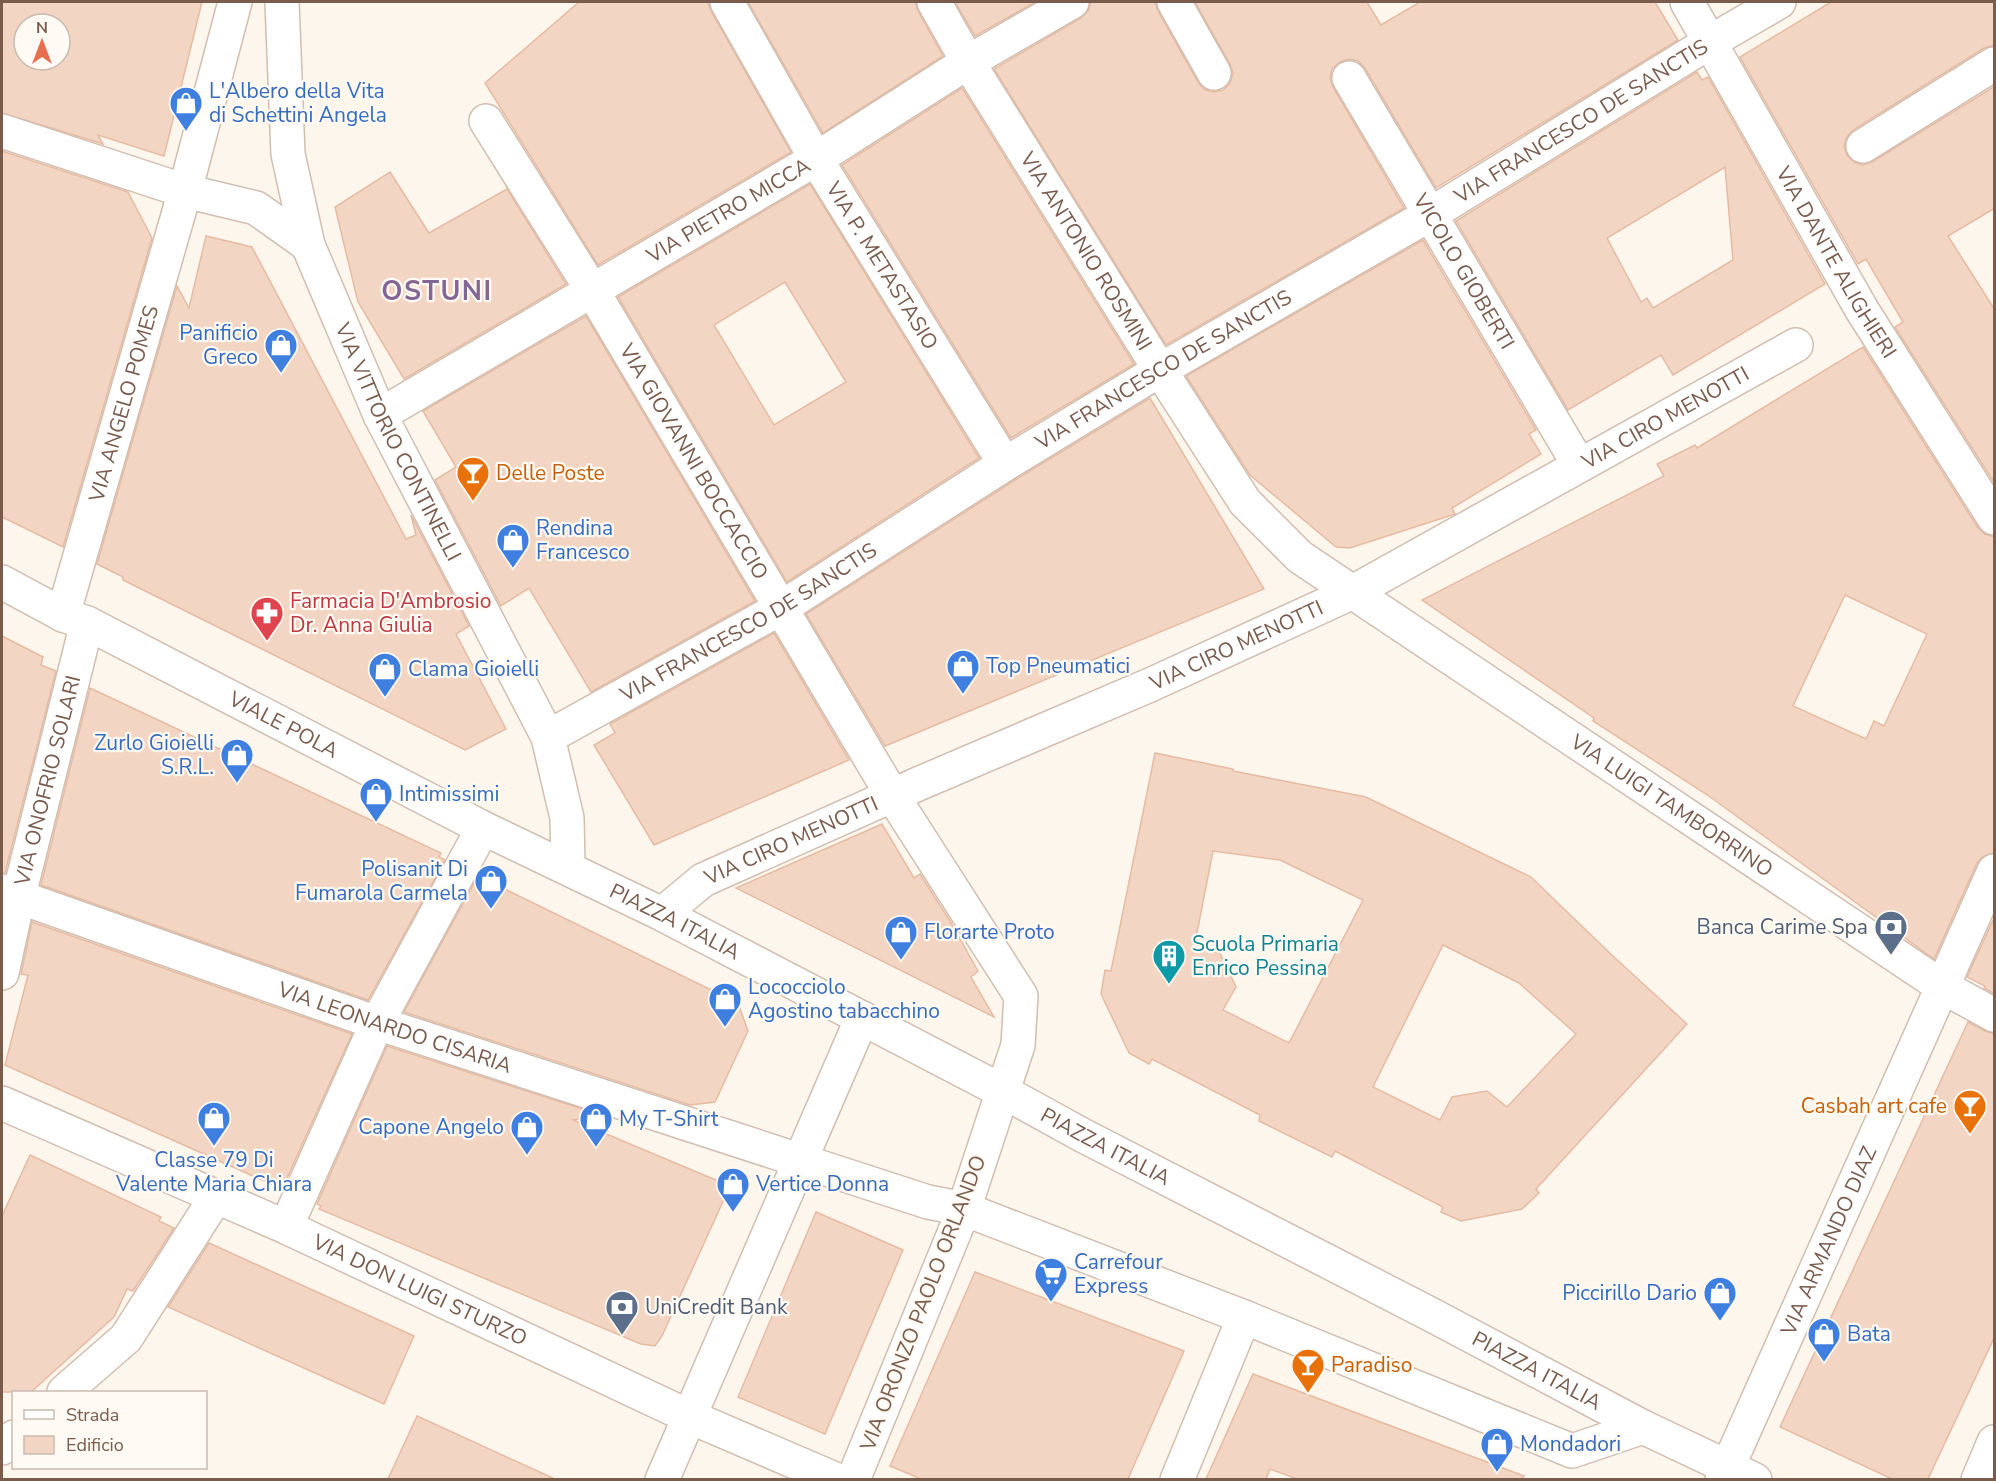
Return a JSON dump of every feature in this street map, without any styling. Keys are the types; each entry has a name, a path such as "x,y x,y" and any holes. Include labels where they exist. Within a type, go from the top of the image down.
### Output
{"street":[{"name":"VIA ANGELO POMES","path":"75,619 235,2"},
{"name":"VIA VITTORIO CONTINELLI","path":"282,2 288,154 308,246 380,415 548,737 567,818 568,867"},
{"name":"VIA P. METASTASIO","path":"727,2 816,159 1005,464"},
{"name":"VIA ANTONIO ROSMINI","path":"934,2 968,62 1245,502 1300,557 1351,593"},
{"name":"VIA PIETRO MICCA","path":"380,415 816,159 968,62 1072,2"},
{"path":"1174,2 1214,73"},
{"name":"VIA DANTE ALIGHIERI","path":"1687,2 1862,310 1995,518"},
{"name":"VIA FRANCESCO DE SANCTIS","path":"548,737 781,608 1005,464 1160,370 1429,215 1779,2"},
{"path":"1863,146 1995,64"},
{"name":"VICOLO GIOBERTI","path":"1349,78 1579,465"},
{"name":"VIA GIOVANNI BOCCACCIO","path":"486,121 592,290 892,795 1021,996 1018,1045 1002,1091"},
{"path":"2,131 185,191 256,208 308,246"},
{"name":"VIA CIRO MENOTTI","path":"662,914 703,880 892,795 1150,685 1351,593 1796,345"},
{"name":"VIALE POLA","path":"2,582 483,828 568,867"},
{"name":"VIA LUIGI TAMBORRINO","path":"1351,593 1943,987 1995,1015"},
{"name":"VIA ONOFRIO SOLARI","path":"2,973 10,895 75,619"},
{"path":"286,1227 377,1023 483,828"},
{"name":"PIAZZA ITALIA","path":"568,867 862,1018 1002,1091 1084,1137 1430,1314 1735,1475"},
{"name":"VIA ARMANDO DIAZ","path":"1735,1475 1943,987 1995,871"},
{"name":"VIA LEONARDO CISARIA","path":"10,895 377,1023 795,1158"},
{"path":"662,1479 795,1158 862,1018"},
{"name":"VIA ORONZO PAOLO ORLANDO","path":"853,1479 964,1209 1002,1091"},
{"name":"VIA DON LUIGI STURZO","path":"2,1103 286,1227 688,1416 837,1479"},
{"name":"PIAZZA ITALIA","path":"795,1158 928,1202 964,1209 1244,1317 1572,1451 1643,1427"},
{"path":"65,1391 126,1338 216,1197"},
{"path":"1177,1479 1244,1317"},
{"path":"1978,1479 1995,1442"}],"building":[{"path":"2,2 202,2 164,156 98,135 103,144 2,113"},
{"path":"579,2 708,2 791,152 598,265 485,83"},
{"path":"748,2 915,2 943,56 823,133"},
{"path":"955,2 1035,2 975,36"},
{"path":"1091,2 1155,2 1198,82 1204,89 1213,92 1223,90 1230,83 1233,73 1195,2 1367,2 1381,25 1420,2 1655,2 1678,40 1436,188 1365,68 1358,61 1349,59 1340,62 1332,69 1330,78 1333,87 1404,208 1166,345 994,69 1081,18 1088,11"},
{"path":"1831,2 1995,2 1995,45 1984,48 1853,130 1844,146 1847,155 1854,162 1863,165 1872,162 1995,86 1995,208 1948,236 1995,310 1995,484 1895,327 1903,322 1866,259 1858,264 1740,57"},
{"path":"1697,72 1702,80 1708,77 1825,284 1673,375 1661,355 1568,410 1456,221","holes":["1725,167 1733,260 1653,308 1647,298 1641,302 1607,238"]},
{"path":"962,88 1134,364 1011,438 842,165"},
{"path":"2,151 128,192 152,238 63,547 2,517"},
{"path":"390,172 429,233 507,189 566,284 404,379 358,302 335,207"},
{"path":"810,184 979,458 787,582 618,297","holes":["785,282 846,382 774,425 714,325"]},
{"path":"206,236 252,247 406,539 416,535 411,515 469,626 456,634 506,729 465,750 123,580 123,577 97,564 177,286 189,308"},
{"path":"1423,240 1536,430 1529,434 1541,454 1452,508 1455,514 1350,548 1336,547 1250,475 1186,376"},
{"path":"586,316 755,601 591,692 529,588 501,606 435,480 456,467 423,411"},
{"path":"1863,347 1978,528 1985,534 1995,537 1995,853 1984,856 1977,863 1934,959 1706,794 1593,721 1594,718 1422,600 1664,476 1657,464 1695,445 1697,448","holes":["1845,595 1927,634 1884,726 1874,721 1866,739 1793,706"]},
{"path":"1150,398 1264,589 885,746 806,614 1015,480"},
{"path":"774,633 849,760 654,845 594,745 615,733 610,724"},
{"path":"2,636 43,657 41,665 56,671 5,873 2,873"},
{"path":"90,688 441,853 439,857 445,860 368,1000 41,885"},
{"name":"Scuola Primaria Enrico Pessina","path":"1155,753 1366,797 1531,877 1687,1024 1536,1189 1539,1193 1522,1209 1461,1221 1441,1212 1443,1207 1335,1151 1332,1157 1259,1121 1260,1115 1152,1059 1149,1064 1129,1053 1101,994 1105,970 1111,971","holes":["1213,851 1280,860 1363,900 1289,1043 1223,1010 1236,987 1220,953 1194,948","1443,945 1519,983 1576,1034 1507,1107 1487,1091 1452,1097 1440,1120 1373,1087"]},
{"path":"882,824 914,878 920,874 950,921 978,971 971,977 994,1017 736,888"},
{"path":"478,876 738,1003 748,1031 715,1102 690,1105 404,1012"},
{"path":"1995,916 1995,994 1967,977"},
{"path":"32,922 352,1034 282,1189 5,1065 28,975 21,974"},
{"path":"1968,1022 1995,1034 1995,1336 1928,1479 1892,1479 1780,1427"},
{"path":"387,1046 604,1116 573,1120 730,1186 662,1336 655,1346 641,1344 319,1209 321,1206 317,1204"},
{"path":"30,1155 161,1217 159,1221 174,1228 133,1291 127,1289 114,1317 32,1391 2,1392 2,1216"},
{"path":"816,1212 903,1250 825,1434 738,1397"},
{"path":"209,1243 414,1336 384,1404 168,1307"},
{"path":"975,1272 1184,1351 1128,1479 921,1479 890,1466"},
{"path":"1253,1374 1524,1476 1523,1479 1297,1479 1270,1469 1266,1479 1206,1479"},
{"path":"417,1416 555,1479 388,1479"}],"place":[{"name":"L'Albero della Vita di Schettini Angela","path":"186,132"},
{"name":"Panificio Greco","path":"281,374"},
{"name":"Delle Poste","path":"473,502"},
{"name":"Rendina Francesco","path":"513,569"},
{"name":"Farmacia D'Ambrosio Dr. Anna Giulia","path":"267,642"},
{"name":"Top Pneumatici","path":"963,695"},
{"name":"Clama Gioielli","path":"385,698"},
{"name":"Zurlo Gioielli S.R.L.","path":"237,784"},
{"name":"Intimissimi","path":"376,823"},
{"name":"Polisanit Di Fumarola Carmela","path":"491,910"},
{"name":"Banca Carime Spa","path":"1891,956"},
{"name":"Florarte Proto","path":"901,961"},
{"name":"Scuola Primaria Enrico Pessina","path":"1169,985"},
{"name":"Lococciolo Agostino tabacchino","path":"725,1028"},
{"name":"Casbah art cafe","path":"1970,1135"},
{"name":"Classe 79 Di Valente Maria Chiara","path":"214,1147"},
{"name":"My T-Shirt","path":"596,1148"},
{"name":"Capone Angelo","path":"527,1156"},
{"name":"Vertice Donna","path":"733,1213"},
{"name":"Carrefour Express","path":"1051,1303"},
{"name":"Piccirillo Dario","path":"1720,1322"},
{"name":"UniCredit Bank","path":"622,1336"},
{"name":"Bata","path":"1824,1363"},
{"name":"Paradiso","path":"1308,1394"},
{"name":"Mondadori","path":"1497,1473"}],"district":[{"name":"OSTUNI","path":"437,291"}]}
